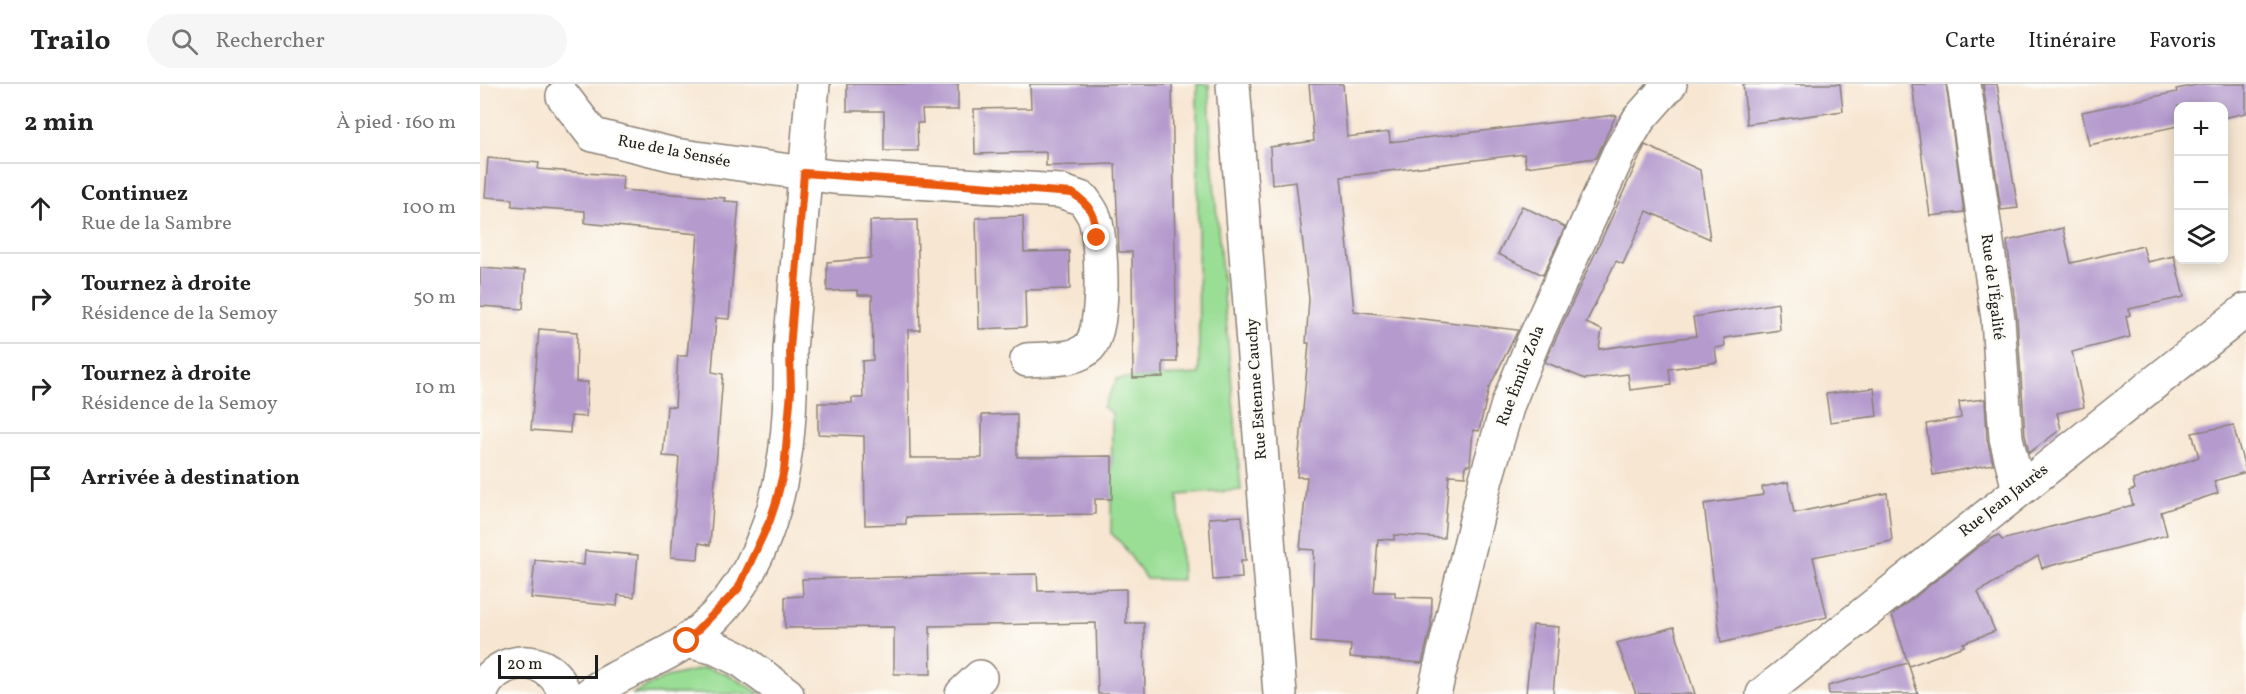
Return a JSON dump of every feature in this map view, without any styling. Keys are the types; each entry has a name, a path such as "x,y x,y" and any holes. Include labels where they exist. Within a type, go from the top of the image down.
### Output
{"street":[{"path":"481,694 490,667 522,662 547,669 560,686 598,688 644,666 687,641 721,609 738,589 770,520 784,470 791,391 790,350 813,84"},
{"name":"Rue Estenne Cauchy","path":"1233,84 1280,694"},
{"name":"Rue Émile Zola","path":"1434,694 1488,470 1515,387 1533,342 1619,153 1639,119 1670,84"},
{"name":"Rue de l'Égalité","path":"1964,84 1998,319 2006,438 2019,490"},
{"name":"Rue de la Sensée","path":"563,96 593,135 675,155 804,173 1060,191 1083,199 1096,221 1101,313 1095,339 1089,348 1078,355 1027,360"},
{"name":"Rue Jean Jaurès","path":"1763,694 2246,310"},
{"path":"721,609 741,660"},
{"path":"687,641 716,648 741,660 787,694"}],"green space":[{"path":"1197,84 1209,84 1211,148 1241,490 1178,495 1182,580 1146,579 1122,544 1111,533 1112,413 1103,407 1117,379 1199,374"},
{"path":"705,668 725,673 762,694 632,694 667,677"}],"building":[{"path":"847,84 958,84 958,110 922,110 923,123 917,123 918,151 884,151 884,111 847,111"},
{"path":"1030,84 1172,84 1177,362 1163,362 1163,377 1133,378 1132,252 1119,252 1115,164 1046,166 1046,152 975,154 974,109 1031,108"},
{"path":"1309,84 1343,84 1347,137 1389,132 1390,142 1616,115 1596,158 1526,167 1524,154 1341,177 1354,311 1518,330 1489,388 1479,431 1473,430 1470,465 1466,465 1465,476 1449,475 1444,538 1394,535 1394,540 1378,539 1374,592 1395,592 1395,597 1432,598 1431,626 1422,663 1350,657 1351,645 1311,642 1314,550 1300,549 1307,477 1297,477 1309,343 1306,343 1309,299 1296,182 1272,185 1270,147 1314,141"},
{"path":"1743,84 1840,84 1843,111 1747,124"},
{"path":"1912,84 1946,84 1964,212 1930,216"},
{"path":"1983,84 1997,84 2018,208 2001,210"},
{"path":"2202,84 2246,84 2246,113 2228,117 2228,102 2174,102 2174,127 2089,145 2082,112 2177,92 2176,89"},
{"path":"1645,145 1700,170 1710,239 1647,211 1623,264 1616,261 1586,323 1602,330 1599,349 1696,336 1693,317 1778,303 1780,330 1724,338 1725,346 1715,348 1717,362 1669,369 1671,385 1630,390 1628,374 1585,379 1545,362"},
{"path":"488,158 539,163 538,169 623,176 622,190 725,198 724,201 739,202 729,319 716,318 712,372 723,374 710,545 699,543 698,559 671,557 679,457 663,456 667,406 675,407 678,356 687,356 698,234 585,223 585,211 512,206 512,199 485,197"},
{"path":"1522,206 1565,227 1543,275 1498,254"},
{"path":"1023,216 1024,252 1069,251 1070,289 1025,290 1026,327 979,329 976,218"},
{"path":"917,220 920,330 908,330 910,458 982,458 982,415 1017,414 1017,457 1112,456 1112,499 1095,499 1095,514 906,517 906,524 865,525 864,436 818,434 818,403 852,403 852,398 863,398 862,361 873,360 872,295 858,295 858,290 827,291 827,262 871,258 870,221"},
{"path":"2063,228 2071,263 2143,246 2147,262 2174,256 2174,264 2176,264 2184,297 2129,309 2130,315 2126,316 2130,337 2072,352 2084,407 2057,413 2061,429 2029,453 2025,435 2017,318 2007,241"},
{"path":"480,268 525,271 523,309 480,306"},
{"path":"539,329 577,332 576,382 588,382 586,417 571,416 570,433 531,430"},
{"path":"1874,388 1877,416 1830,422 1826,394"},
{"path":"1985,399 1987,439 1993,464 1933,475 1926,424 1961,418 1959,402"},
{"path":"2233,425 2246,472 2214,481 2218,493 2161,512 2167,535 2042,568 2038,556 1978,592 1995,631 1963,643 1964,646 1909,666 1892,615 1978,547 1998,535 2002,540 2133,505 2129,491 2135,489 2133,480 2199,457 2192,433"},
{"path":"1788,482 1794,513 1887,493 1892,541 1813,557 1827,617 1721,643 1704,504 1763,495 1762,487"},
{"path":"1242,516 1246,560 1241,560 1242,578 1213,580 1209,518"},
{"path":"585,551 638,555 634,597 618,595 617,606 531,598 535,560 584,565"},
{"path":"1037,574 1038,591 1126,589 1126,623 1144,623 1145,694 1098,694 1096,623 930,626 931,674 894,674 894,627 785,628 785,597 803,596 802,579"},
{"path":"1533,625 1559,627 1553,694 1526,694"},
{"path":"1674,627 1695,694 1636,694 1617,643"},
{"path":"1908,663 1918,694 1829,694 1828,686"}],"route":[{"path":"687,641 721,609 738,589 753,560 776,502 784,470 791,391 790,350 804,173 833,177 1072,193 1083,199 1091,209 1096,221 1097,238"}]}
